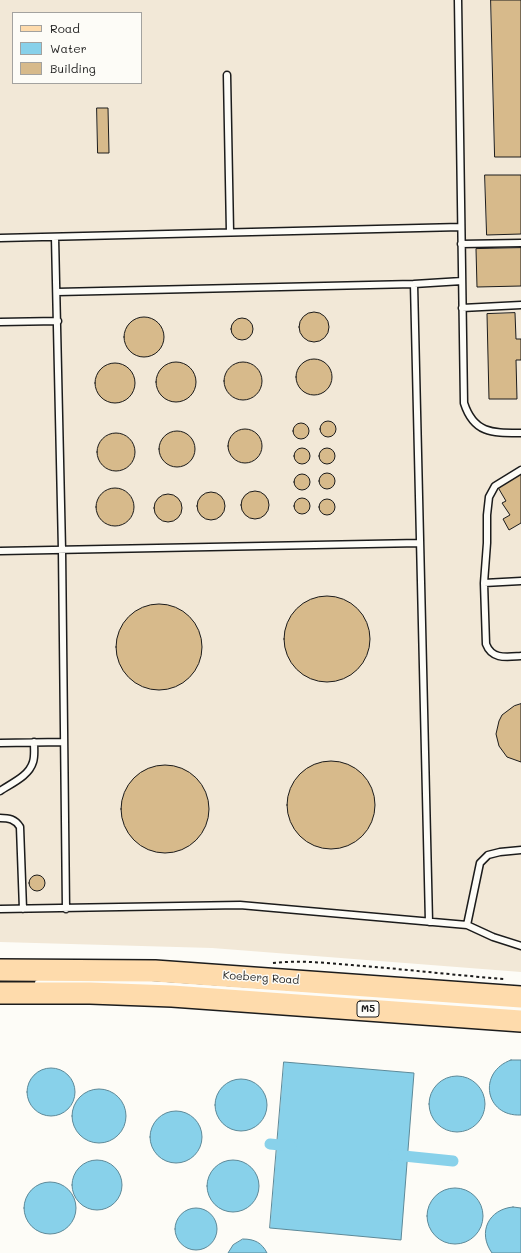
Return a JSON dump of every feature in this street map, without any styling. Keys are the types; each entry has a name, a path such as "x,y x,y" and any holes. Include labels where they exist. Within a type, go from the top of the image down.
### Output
{"main road":[{"name":"Koeberg Road","path":"0,970 155,971 521,997"},
{"name":"M5","path":"0,993 90,993 172,996 521,1021"}],"lane":[{"path":"458,0 464,404 466,412 471,419 484,430 495,433 521,433"},
{"path":"227,75 230,232"},
{"path":"0,238 461,227"},
{"path":"55,237 62,550 66,909"},
{"path":"461,244 521,243"},
{"path":"57,292 414,284 462,281"},
{"path":"414,284 429,922"},
{"path":"462,308 521,305"},
{"path":"0,322 58,321"},
{"path":"521,470 495,486 490,493 487,515 487,543 484,583 486,644 488,650 494,655 499,656 521,656"},
{"path":"0,551 420,543"},
{"path":"484,583 521,581"},
{"path":"0,791 30,769 34,758 34,742"},
{"path":"0,743 64,742"},
{"path":"0,818 11,818 20,827 23,909"},
{"path":"467,925 480,863 488,855 521,850"},
{"path":"0,909 240,905 270,907 467,925 493,937 521,946"},
{"path":"31,983 85,982 151,984 521,1009"}],"shaded area":[{"path":"0,0 521,0 521,972 212,948 0,942"}],"water":[{"path":"511,1060 521,1060 521,1115 509,1114 499,1109 493,1102 490,1093 490,1083 493,1074 500,1066"},
{"path":"284,1062 414,1073 401,1240 270,1228"},
{"path":"46,1068 56,1068 68,1075 75,1087 75,1097 68,1109 56,1116 46,1116 38,1112 31,1105 27,1097 27,1087 31,1079 38,1072"},
{"path":"457,1076 468,1078 477,1084 483,1093 485,1104 483,1115 477,1124 468,1130 457,1132 446,1130 437,1124 431,1115 429,1104 431,1093 437,1084 446,1078"},
{"path":"241,1079 251,1081 259,1087 265,1095 267,1105 265,1115 259,1123 251,1129 241,1131 231,1129 223,1123 217,1115 215,1105 217,1095 223,1087 231,1081"},
{"path":"99,1089 109,1091 118,1097 124,1106 126,1116 124,1126 118,1135 109,1141 99,1143 89,1141 80,1135 74,1126 72,1116 74,1106 80,1097 89,1091"},
{"path":"176,1111 186,1113 194,1119 200,1127 202,1137 200,1147 194,1155 186,1161 176,1163 166,1161 158,1155 152,1147 150,1137 152,1127 158,1119 166,1113"},
{"path":"97,1160 107,1162 115,1167 120,1175 122,1185 120,1195 115,1203 107,1208 97,1210 87,1208 79,1203 74,1195 72,1185 74,1175 79,1167 87,1162"},
{"path":"233,1160 243,1162 251,1168 257,1176 259,1186 257,1196 251,1204 243,1210 233,1212 223,1210 215,1204 209,1196 207,1186 209,1176 215,1168 223,1162"},
{"path":"50,1182 64,1186 72,1194 76,1208 72,1222 64,1230 50,1234 36,1230 28,1222 24,1208 28,1194 36,1186"},
{"path":"455,1188 466,1190 475,1196 481,1205 483,1216 481,1227 475,1236 466,1242 455,1244 444,1242 435,1236 429,1227 427,1216 429,1205 435,1196 444,1190"},
{"path":"513,1207 521,1208 521,1253 492,1253 486,1237 488,1223 497,1212"},
{"path":"192,1208 200,1208 208,1211 214,1217 217,1229 214,1241 208,1247 200,1250 192,1250 184,1247 178,1241 175,1233 175,1225 178,1217 184,1211"},
{"path":"243,1239 258,1242 267,1253 228,1253 233,1245"}],"building":[{"path":"491,0 521,0 521,157 495,157"},
{"path":"97,108 108,108 109,153 98,153"},
{"path":"485,175 521,175 521,234 487,235"},
{"path":"521,248 521,286 477,287 476,249"},
{"path":"314,312 324,317 329,327 324,337 314,342 304,337 299,327 304,317"},
{"path":"515,313 516,339 521,339 521,360 516,360 517,399 489,399 487,314"},
{"path":"144,317 158,323 164,337 158,351 144,357 130,351 124,337 130,323"},
{"path":"242,318 250,321 253,329 250,337 242,340 234,337 231,329 234,321"},
{"path":"314,359 327,364 332,377 327,390 314,395 301,390 296,377 301,364"},
{"path":"180,362 187,365 193,371 196,382 195,390 187,399 180,402 172,402 165,399 157,390 156,378 159,371 168,363"},
{"path":"239,362 247,362 257,367 261,374 261,388 257,395 247,400 239,400 229,395 227,392 224,385 224,377 229,367 232,365"},
{"path":"111,363 119,363 126,366 132,372 135,383 132,394 126,400 119,403 111,403 104,400 98,394 95,387 95,379 98,372 104,366"},
{"path":"328,421 334,423 336,429 334,435 328,437 322,435 320,429 322,423"},
{"path":"301,423 307,425 309,431 307,437 301,439 295,437 293,431 295,425"},
{"path":"242,429 248,429 252,430 259,436 262,446 261,453 255,460 248,463 242,463 238,462 231,456 228,449 228,443 229,439 235,432"},
{"path":"177,431 187,434 192,439 195,449 192,459 187,464 177,467 167,464 162,459 159,449 162,439 167,434"},
{"path":"112,433 120,433 130,438 134,445 134,459 130,466 120,471 112,471 102,466 100,463 97,456 97,448 102,438 105,436"},
{"path":"302,448 308,450 310,456 308,462 302,464 296,462 294,456 296,450"},
{"path":"327,448 333,450 335,456 333,462 327,464 321,462 319,456 321,450"},
{"path":"521,469 521,523 509,530 503,519 510,515 502,503 506,501 496,484"},
{"path":"327,473 333,475 335,481 333,487 327,489 321,487 319,481 321,475"},
{"path":"302,474 308,476 310,482 308,488 302,490 296,488 294,482 296,476"},
{"path":"111,488 119,488 129,493 133,500 133,514 129,521 119,526 111,526 101,521 99,518 96,511 96,503 101,493 104,491"},
{"path":"255,491 261,492 265,495 268,499 268,511 265,515 261,518 255,519 249,518 245,515 242,511 241,505 242,499 245,495 249,492"},
{"path":"211,492 217,493 221,496 224,500 224,512 221,516 217,519 211,520 205,519 201,516 198,512 197,506 198,500 201,496 205,493"},
{"path":"168,494 174,495 178,498 181,502 181,514 178,518 174,521 168,522 162,521 158,518 155,514 154,508 155,502 158,498 162,495"},
{"path":"302,498 308,500 310,506 308,512 302,514 296,512 294,506 296,500"},
{"path":"327,499 333,501 335,507 333,513 327,515 321,513 319,507 321,501"},
{"path":"327,596 343,599 351,603 363,615 367,623 370,639 367,655 363,663 351,675 343,679 327,682 311,679 303,675 291,663 287,655 284,639 287,623 291,615 303,603 311,599"},
{"path":"159,604 167,605 183,611 195,623 201,639 201,655 195,671 183,683 167,689 159,690 151,689 135,683 123,671 117,655 116,647 117,639 123,623 135,611 151,605"},
{"path":"521,704 521,762 507,757 499,746 496,734 502,715 514,706"},
{"path":"322,761 340,761 356,768 368,780 375,796 375,814 368,830 356,842 340,849 322,849 306,842 294,830 287,814 287,796 294,780 306,768"},
{"path":"165,765 182,768 190,772 202,784 206,792 209,809 206,826 202,834 190,846 182,850 165,853 148,850 140,846 128,834 124,826 121,809 124,792 128,784 140,772 148,768"},
{"path":"37,875 44,880 45,883 40,890 37,891 30,886 29,883 34,876"}],"waterway":[{"path":"270,1144 291,1146"},
{"path":"394,1155 453,1161"}]}
